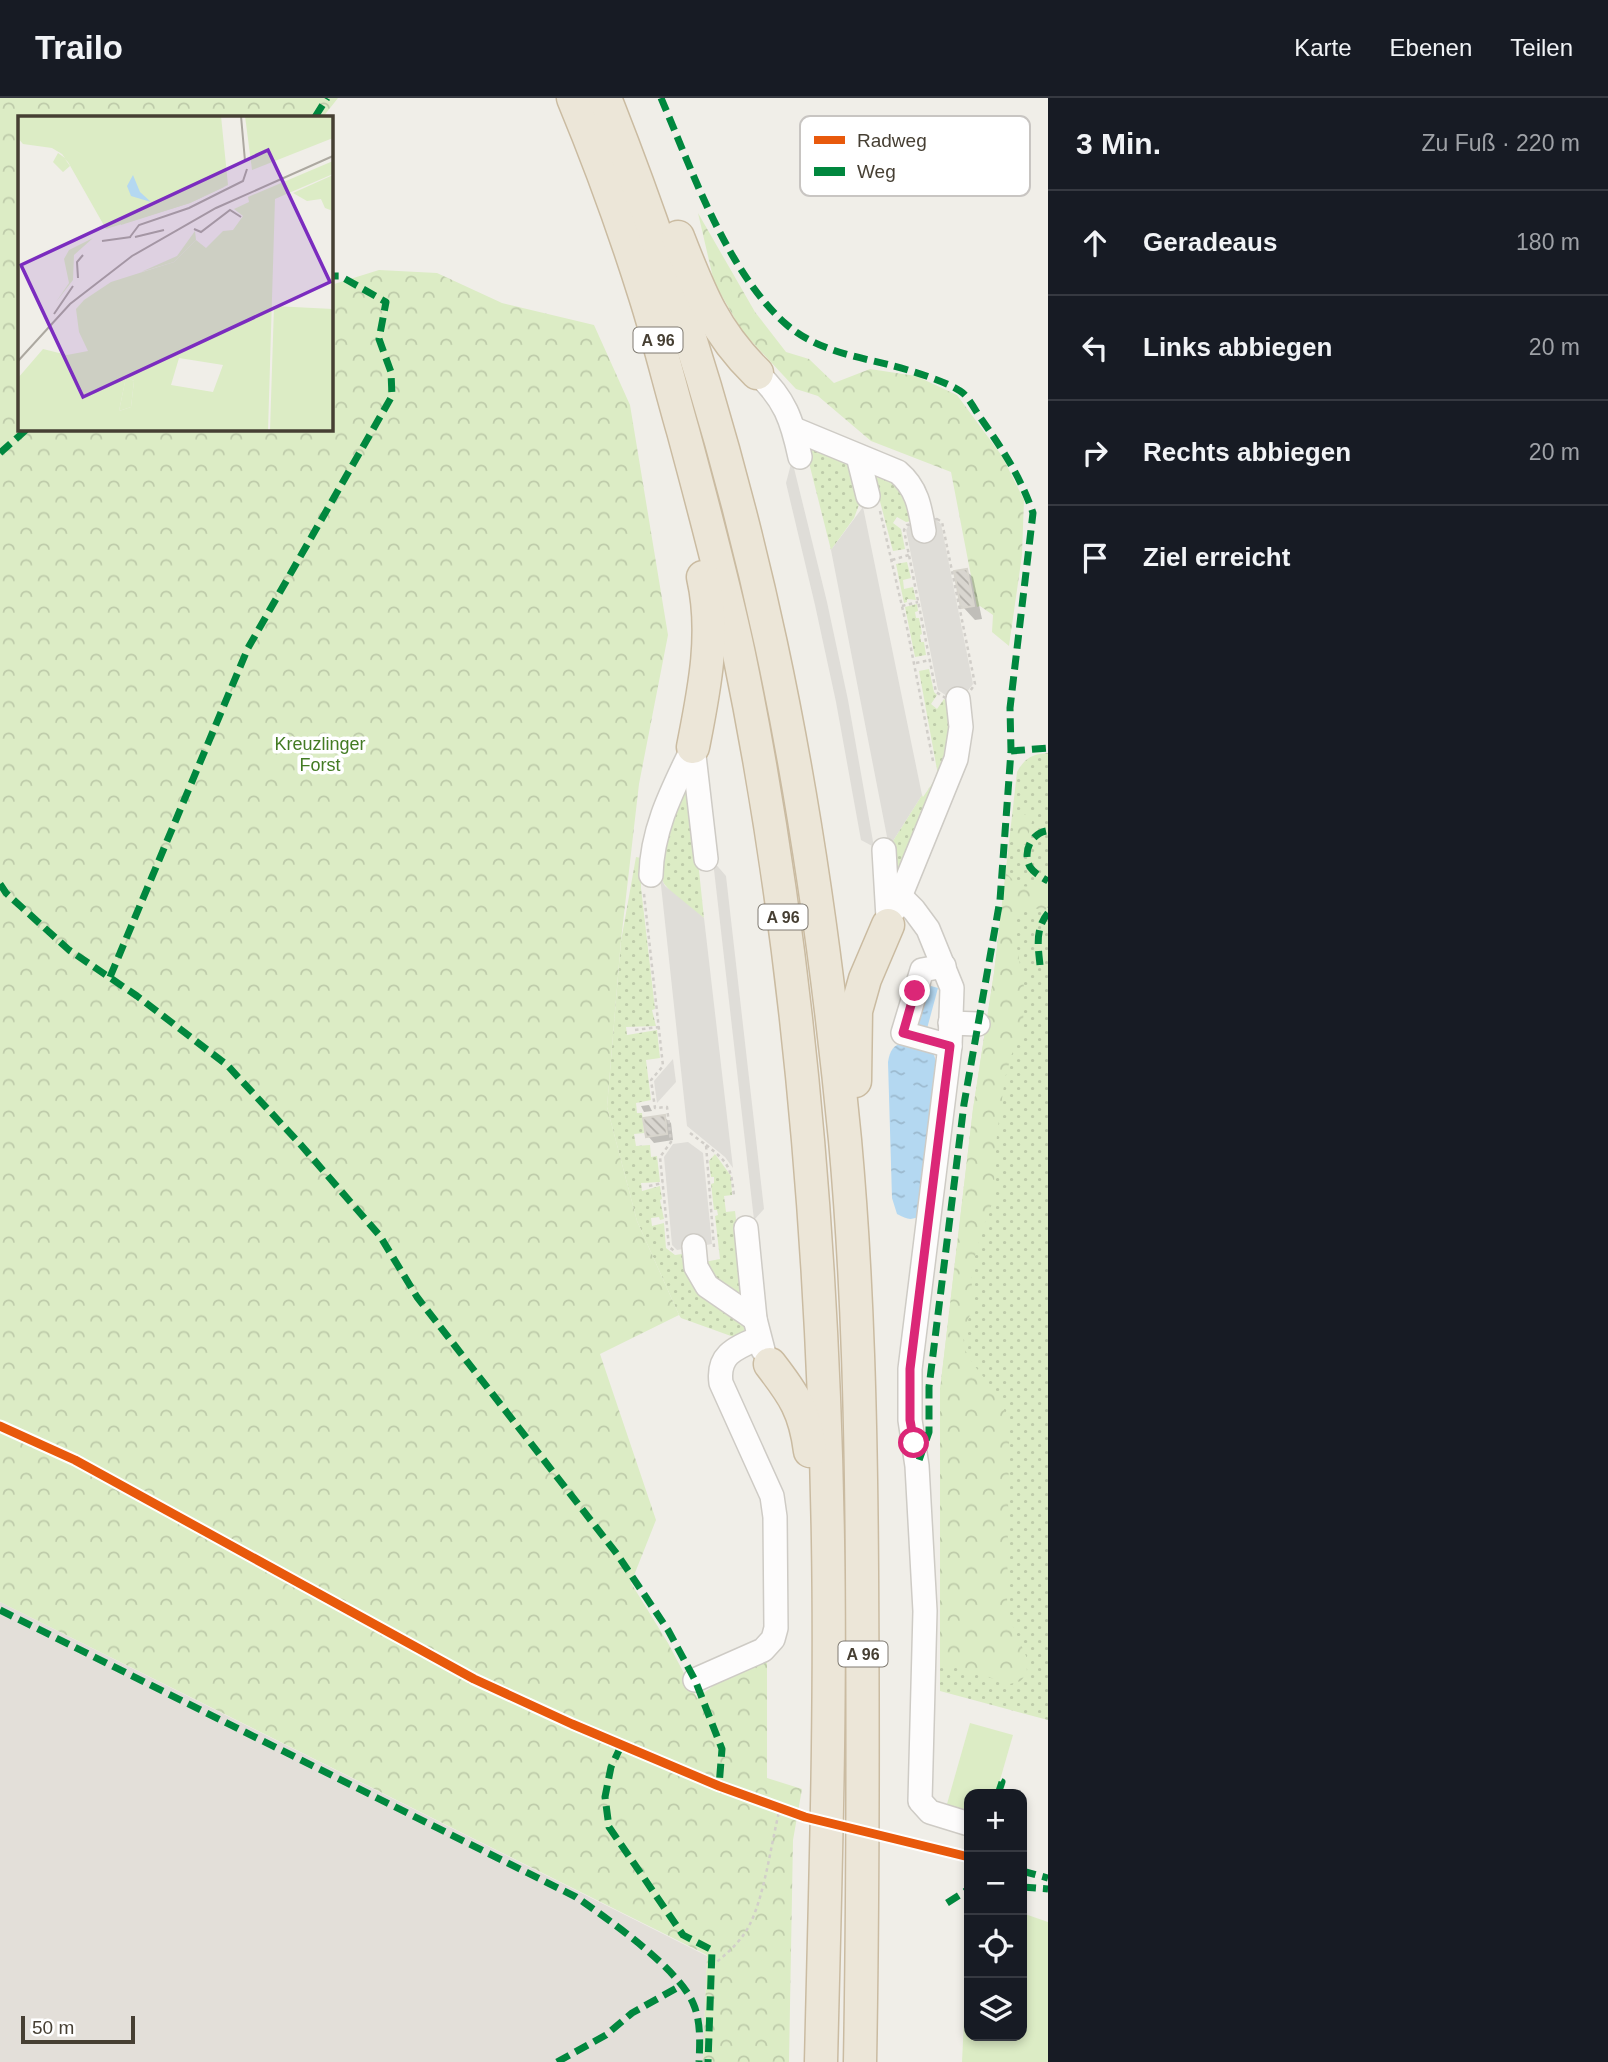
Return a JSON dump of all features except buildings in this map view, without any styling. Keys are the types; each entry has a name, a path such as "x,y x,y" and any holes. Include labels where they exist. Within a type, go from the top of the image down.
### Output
{"highway":[{"name":"A 96","path":"573,98 602,170 645,296 706,513 756,741 774,851 798,1037 821,1327 828,1542 827,1798 821,2062"},
{"name":"A 96","path":"605,98 675,290 722,445 771,645 808,849 825,973 845,1142 858,1342 864,1797 860,2062"},
{"path":"630,162 660,186 704,304 728,341 757,373"},
{"path":"693,747 706,679 708,652 706,589 700,566 706,513"},
{"path":"845,1142 856,1077 856,1011 865,979 894,911"},
{"path":"761,1340 802,1412 810,1447 812,1521 828,1542"}],"lane":[{"path":"757,373 781,400 794,429 800,457"},
{"path":"794,429 898,471 917,497 923,527"},
{"path":"858,456 873,499"},
{"path":"894,911 957,759 961,727 958,700"},
{"path":"693,747 706,859"},
{"path":"651,875 656,830 693,747"},
{"path":"884,850 888,895 894,911"},
{"path":"894,911 914,910 928,929 952,988 950,1035 910,1369 910,1420 917,1466 925,1611 920,1801 930,1812 964,1822"},
{"path":"944,965 922,970 903,1033 950,1035 978,1024"},
{"path":"746,1228 761,1340"},
{"path":"694,1248 696,1267 707,1286 761,1340"},
{"path":"695,1680 763,1650 773,1639 776,1628 775,1517 772,1496 721,1382 719,1370 723,1358 761,1340"}],"path":[{"path":"873,499 892,559 934,767"},
{"path":"937,519 942,522 975,684 964,700 952,702 936,692 904,530 907,525 923,527 937,519"},
{"path":"892,559 909,555"},
{"path":"902,606 918,602"},
{"path":"914,663 930,660"},
{"path":"651,875 643,879 663,1066 651,1080 655,1108 667,1107 671,1142 660,1157 669,1247 677,1252 715,1247 706,1146"},
{"path":"635,1030 659,1027"},
{"path":"690,1133 725,1162 732,1172 734,1196"},
{"path":"649,1186 663,1183"},
{"path":"660,1222 667,1221"},
{"path":"712,1966 734,1948 748,1928 757,1908 779,1808"}],"shaded area":[{"path":"792,460 848,700 874,847 861,840 836,702 786,483"},
{"path":"863,507 922,795 891,844 890,852 831,550"},
{"path":"936,520 941,524 973,684 962,698 953,700 938,690 906,530 909,525 919,532 929,530"},
{"path":"713,861 726,876 764,1209 754,1220"},
{"path":"660,876 665,886 704,918 733,1168 725,1157 687,1126"},
{"path":"673,1059 676,1082 657,1103 654,1081"},
{"path":"688,1142 703,1153 712,1244 677,1250 672,1245 664,1157 673,1144"},
{"path":"0,1602 707,1956 703,2062 0,2062"}],"green space":[{"name":"Kreuzlinger Forst","path":"0,98 338,98 324,116 18,116 18,430 332,430 332,285 379,270 437,273 502,303 594,325 630,405 668,635 639,784 621,940 607,1107 637,1221 679,1315 600,1354 656,1520 631,1583 668,1643 697,1698 717,1683 767,1658 767,1778 802,1789 793,1840 789,2062 703,2062 707,1955 0,1602"},
{"path":"698,213 755,312 786,352 809,359 834,383 870,369 916,376 957,395 1002,456 1024,500 1022,555 1009,646 992,632 993,615 980,606 977,607 951,472 871,441 818,396 796,389 742,331 714,282"},
{"path":"808,446 848,466 860,502 854,518 831,550 806,451"},
{"path":"871,467 892,474 916,520 906,522 897,517 893,523 901,529 905,549 893,551"},
{"path":"907,562 911,578 903,580 904,589 913,587 916,600 907,599 904,603 896,564"},
{"path":"917,604 916,618 919,618 921,642 924,642 926,655 915,657 905,607"},
{"path":"929,669 937,695 931,704 937,709 944,699 953,705 956,731 897,883 891,844 938,775 919,671"},
{"path":"1048,753 1048,1720 940,1691 940,1390 1017,772 1030,758"},
{"path":"685,782 691,795 704,918 674,895 661,876 661,850"},
{"path":"1035,811 1026,843 1016,850 1012,819"},
{"path":"636,857 641,858 641,888 655,1009 652,1010 656,1026 626,1027 627,1035 657,1030 660,1058 646,1060 651,1100 636,1103 637,1113 642,1113 644,1133 634,1134 636,1146 650,1145 651,1157 657,1156 660,1182 641,1183 642,1191 660,1186 664,1219 651,1218 652,1226 664,1223 666,1248 675,1255 682,1254 685,1267 697,1287 746,1325 742,1340 679,1315 637,1221 607,1107 621,941"},
{"path":"1006,873 1019,886 1033,887 1043,881 1048,886 1048,906 1045,910 1032,908 1023,911 1017,918 1014,931 1024,987 1023,1030 1011,1056 1005,1078 997,1134 993,1201 971,1272 973,1305 963,1336 965,1350 973,1364 1000,1397 1009,1431 1007,1613 1026,1656 1027,1672 1021,1681 1010,1684 940,1662 940,1390 973,1109"},
{"path":"715,1154 731,1176 732,1195 724,1196 726,1212 735,1211 745,1293 741,1296 715,1281 704,1262 720,1259 715,1216 718,1215 717,1210 714,1210 711,1184 714,1183 714,1177 711,1177 709,1161"},
{"path":"970,1723 1013,1735 997,1789 964,1789 964,1817 945,1811"},
{"path":"1027,1915 1048,1922 1048,2062 962,2062 964,2020 964,2041 1027,2041"}],"water":[{"path":"924,984 938,988 925,1036 910,1031"},
{"path":"905,1042 933,1051 936,1062 923,1214 910,1219 897,1214 892,1198 888,1062 893,1049"}],"marked path":[{"path":"316,116 327,98"},
{"path":"661,98 713,219 746,278 766,303 787,325 811,341 849,355 918,373 950,385 964,394 1011,465 1033,513 1010,708 1011,751 1000,900 964,1104 929,1387 929,1432 917,1466"},
{"path":"110,977 248,648 392,396 391,372 379,339 386,302 340,276 332,276"},
{"path":"0,453 26,430"},
{"path":"1011,751 1048,748"},
{"path":"1046,831 1032,840 1027,855 1032,869 1048,881"},
{"path":"0,884 6,893 69,950 137,996 227,1065 380,1236 417,1297 617,1554 668,1630 695,1680 722,1749 719,1786"},
{"path":"1040,965 1039,931 1048,913"},
{"path":"0,1610 576,1897 641,1945 685,1989 697,2017 699,2062"},
{"path":"621,1746 611,1767 605,1797 609,1827 683,1935 712,1950 708,2062"},
{"path":"1000,1781 1000,1789"},
{"path":"1027,1872 1048,1878"},
{"path":"1027,1887 1048,1889"},
{"path":"947,1903 964,1892"},
{"path":"557,2062 606,2035 632,2013 682,1985"}],"cycle path":[{"path":"0,1426 75,1460 474,1679 572,1724 719,1786 805,1817 964,1856"}],"route":[{"path":"914,1443 910,1420 910,1369 950,1046 903,1033 915,991"}]}
